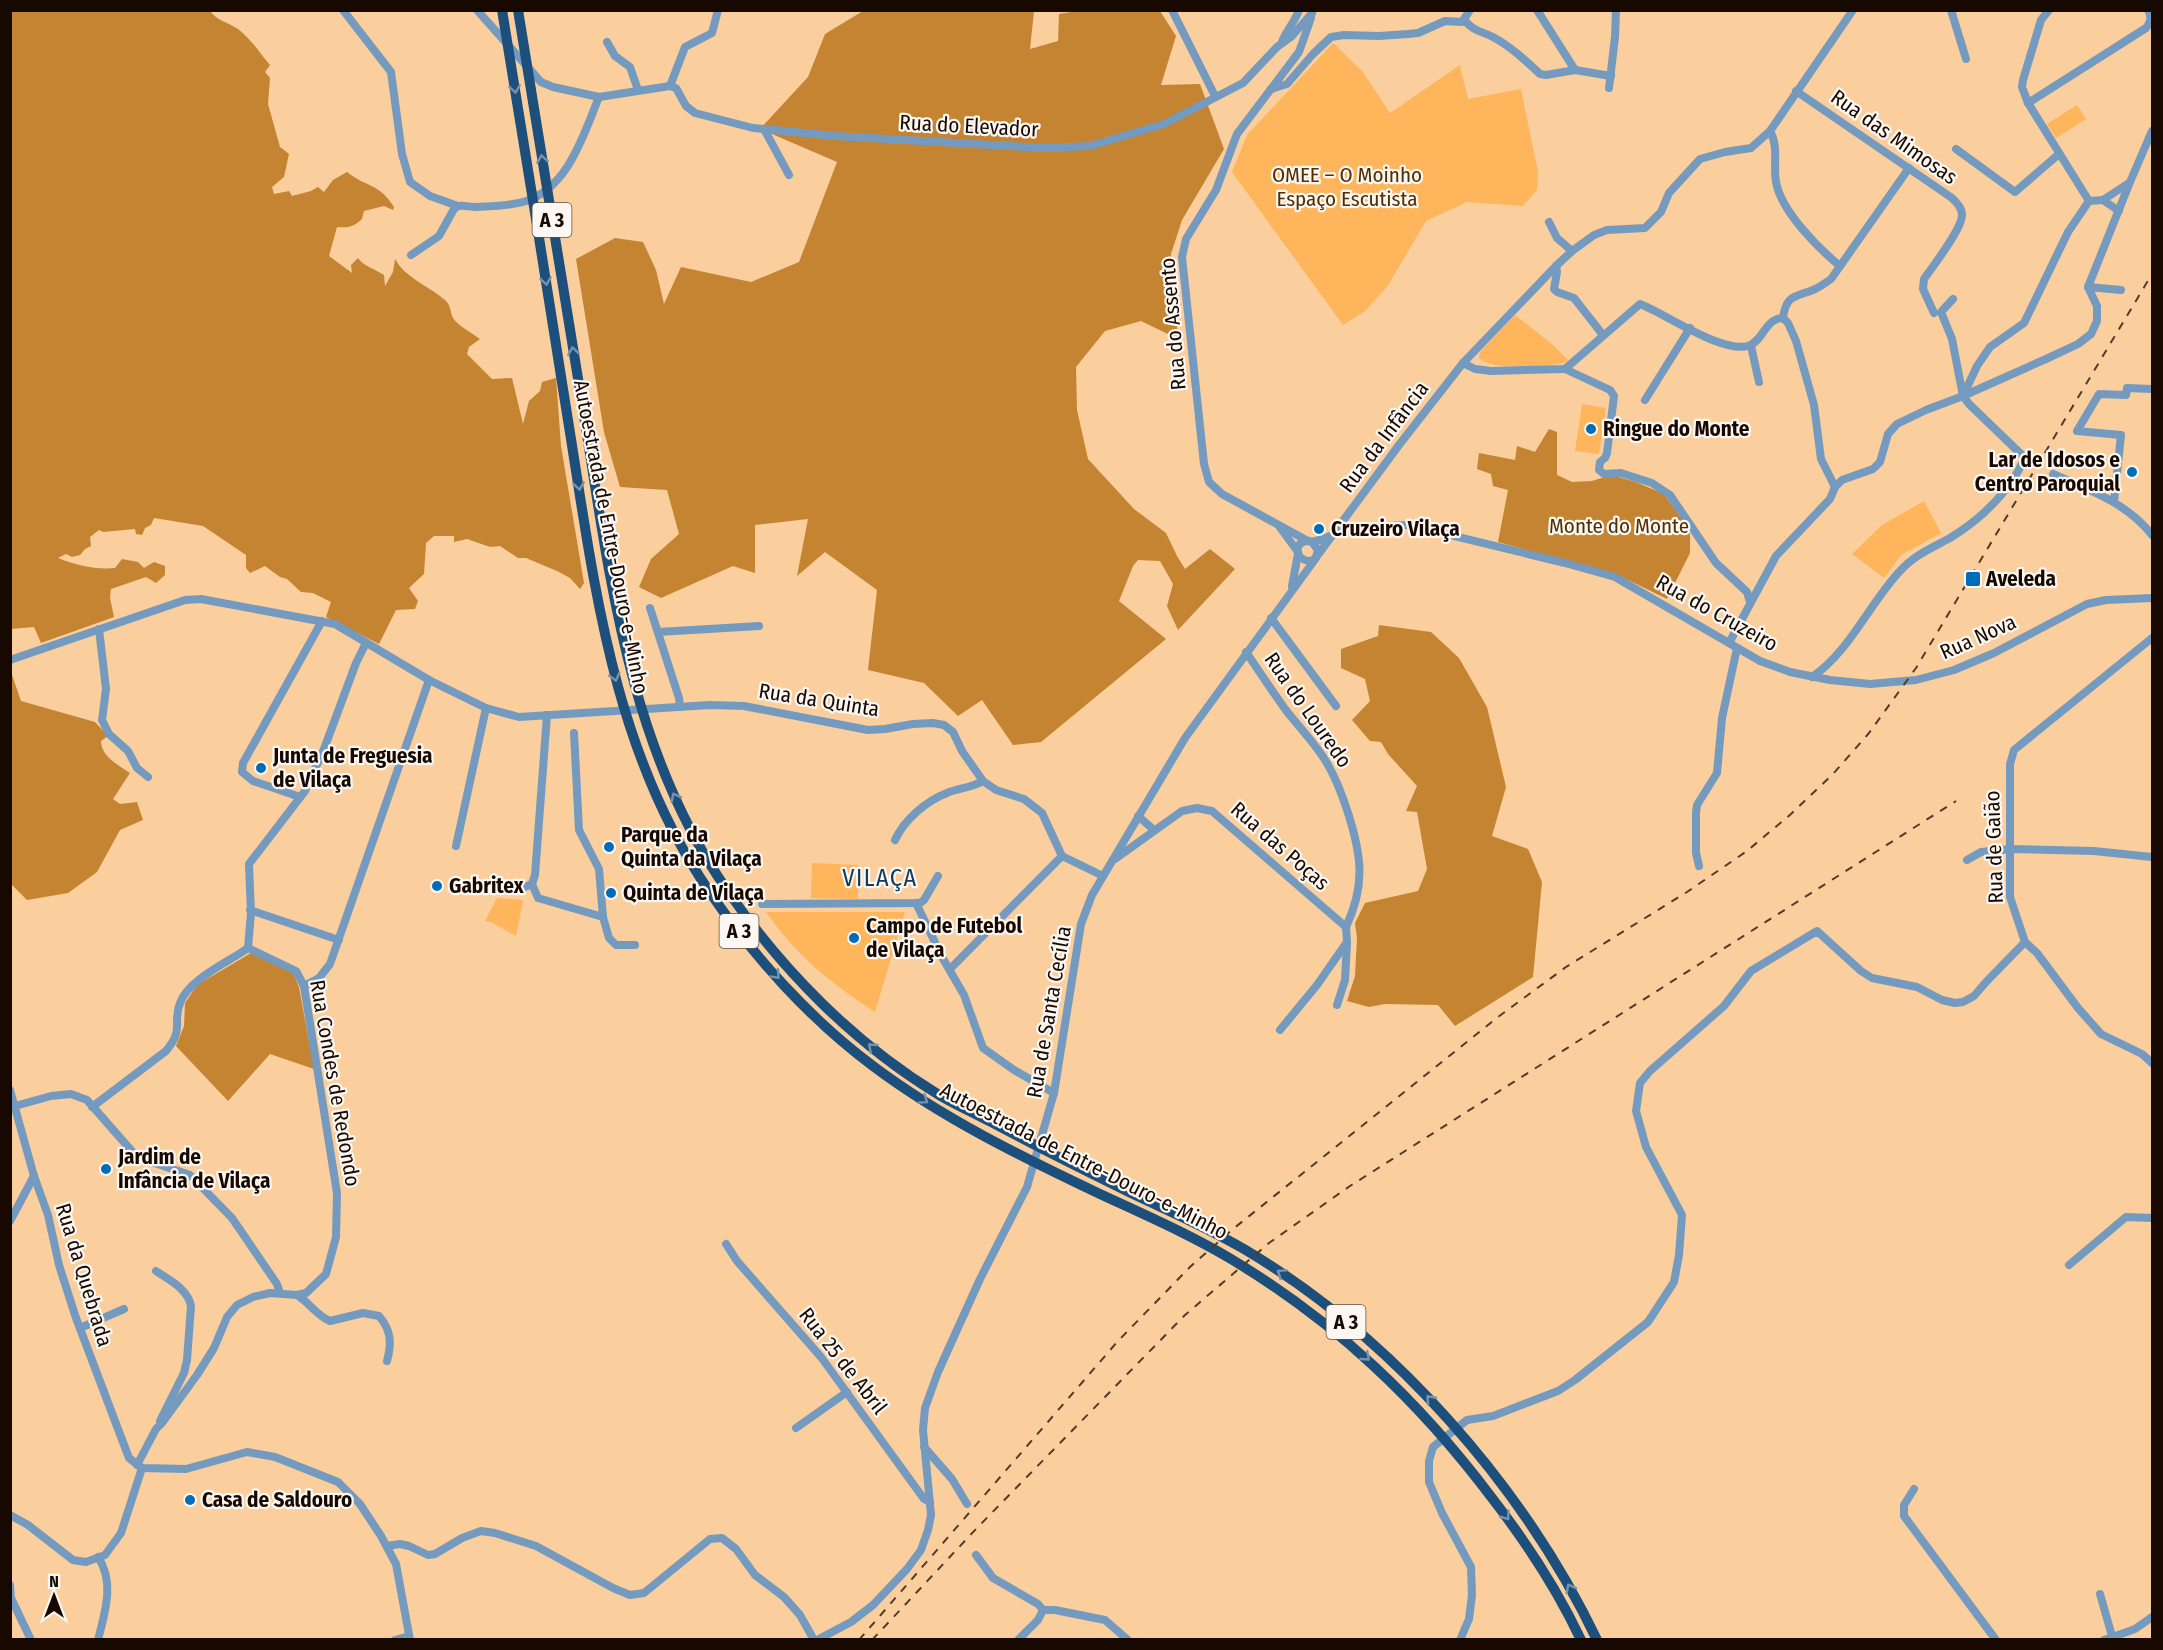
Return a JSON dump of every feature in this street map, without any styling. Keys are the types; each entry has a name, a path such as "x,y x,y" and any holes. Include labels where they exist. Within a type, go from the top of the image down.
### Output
{"highway":[{"name":"Autoestrada de Entre-Douro-e-Minho","path":"502,10 589,550 613,672 629,728 651,786 677,840 709,892 758,955 813,1015 871,1065 936,1108 985,1136 1101,1195 1179,1230 1232,1260 1287,1295 1367,1358 1416,1405 1471,1470 1517,1530 1548,1579 1581,1640"},
{"name":"Autoestrada de Entre-Douro-e-Minho","path":"518,10 616,608 629,668 666,780 692,832 724,887 770,948 823,1004 879,1053 936,1093 1057,1157 1242,1248 1334,1311 1378,1347 1426,1394 1481,1459 1525,1518 1566,1580 1597,1640"}],"street":[{"path":"343,10 391,72 402,154 410,182 430,196 458,206 522,202 543,192 565,172 599,97"},
{"path":"477,10 542,82 566,91 599,97 670,86 685,47 712,33 718,10"},
{"path":"1172,10 1215,96"},
{"path":"1282,44 1299,10"},
{"path":"1271,89 1287,84 1312,54 1331,37 1418,33 1445,21 1462,22 1470,10"},
{"path":"1537,10 1575,70"},
{"path":"1609,88 1616,37 1616,10"},
{"name":"Rua da Infância","path":"1316,557 1463,363 1556,266 1594,235 1607,230 1645,228 1661,212 1669,193 1700,159 1751,148 1770,131 1853,10"},
{"path":"1951,10 1966,58"},
{"path":"2049,10 2041,20 2022,80 2022,87 2028,103 2089,201"},
{"path":"2028,103 2146,28 2151,15 2148,10"},
{"name":"Rua do Elevador","path":"670,86 676,88 686,106 695,113 704,117 764,129 835,136 1044,148 1090,147 1164,124 1243,83 1292,36 1312,12"},
{"name":"Rua do Assento","path":"1310,542 1222,494 1209,482 1204,464 1182,257 1186,239 1216,190 1237,135 1299,52 1312,12"},
{"path":"1464,20 1474,30 1504,44 1540,74 1552,75 1575,70 1611,76"},
{"path":"607,42 615,56 630,67 638,90"},
{"name":"Rua das Mimosas","path":"1796,91 1952,198 1959,206 1962,215 1959,227 1924,279 1923,289 1934,313"},
{"path":"764,129 789,175"},
{"path":"1770,131 1776,141 1778,191 1787,208 1800,224 1827,255 1840,266"},
{"path":"1699,866 1696,853 1696,813 1698,805 1717,772 1722,718 1733,646 1750,602 1776,556 1830,499 1835,487 1842,480 1873,469 1880,462 1888,434 1897,424 2046,359 2078,344 2091,334 2097,321 2097,306 2088,287 2152,131"},
{"path":"1956,149 2015,192 2059,154"},
{"path":"1783,318 1784,309 1798,293 1820,286 1830,279 1909,168"},
{"path":"2089,201 2103,200 2130,182"},
{"path":"2103,200 2119,211"},
{"path":"1963,396 1977,366 1990,347 2024,323 2068,232 2089,201"},
{"path":"411,255 439,236 458,206"},
{"path":"1549,222 1557,238 1572,251"},
{"path":"1556,266 1554,289 1574,298 1603,335"},
{"path":"2088,287 2121,290"},
{"path":"1812,677 1834,659 1873,603 1899,571 1914,557 1950,538 1990,508 2026,460 1963,396 1952,339 1941,312 1953,299"},
{"path":"1565,369 1640,304 1730,345 1751,346"},
{"path":"1751,346 1775,320 1783,318"},
{"path":"1783,318 1788,323 1796,341 1814,405 1821,459 1835,487"},
{"path":"1645,400 1690,328"},
{"path":"1751,346 1759,382"},
{"path":"1463,363 1475,369 1491,371 1565,369 1611,390 1614,396 1607,453 1600,462 1599,470 1604,474 1621,473 1652,483 1670,495 1716,563 1747,592 1750,602"},
{"path":"2114,502 2121,435 2077,431 2099,394 2126,395 2127,388 2152,389"},
{"path":"2053,474 2114,502 2140,519 2152,535"},
{"name":"Rua do Assento","path":"1276,523 1298,553"},
{"name":"Rua do Cruzeiro","path":"1334,534 1392,525 1409,525 1600,572 1636,588 1760,661 1812,677"},
{"path":"1310,542 1318,550 1316,557 1312,561 1304,561 1298,553 1300,545 1334,534"},
{"name":"Rua de Santa Cecília","path":"1291,591 1298,553"},
{"name":"Rua de Santa Cecília","path":"815,1640 851,1622 873,1605 908,1569 921,1550 931,1515 924,1447 924,1418 934,1381 980,1279 1027,1187 1054,1093 1081,924 1092,895 1185,738 1316,557"},
{"name":"Rua da Quinta","path":"10,660 185,600 201,598 334,624 429,680 486,708 519,717 710,705 744,706 868,730 933,723 944,725 953,732 962,751 983,781"},
{"name":"Rua Nova","path":"1812,677 1881,683 1916,680 1954,670 2087,604 2106,600 2152,598"},
{"path":"650,608 680,707"},
{"path":"1271,618 1336,706"},
{"path":"300,797 253,781 242,772 243,763 322,621"},
{"path":"658,632 759,626"},
{"path":"99,629 106,689 102,720 109,734 128,751 137,768 148,777"},
{"name":"Rua de Gaião","path":"2152,638 2014,750 2010,764 2010,897 2025,942 2037,952 2078,1008 2101,1034 2142,1054 2152,1063"},
{"path":"92,1107 166,1051 175,1040 178,1029 178,1006 189,986 248,948 249,864 305,791 366,642"},
{"name":"Rua do Louredo","path":"1246,652 1325,760 1338,784 1361,862 1355,907 1346,927"},
{"path":"304,986 319,978 330,964 429,680"},
{"path":"456,846 486,708"},
{"path":"547,715 535,875 532,884 538,898 603,917"},
{"path":"574,733 579,830 599,869 603,917 609,938 616,945 635,945"},
{"path":"895,840 914,815 929,803 947,793 976,786 983,781 996,790 1024,799 1042,813 1062,856 1104,876"},
{"name":"Rua das Poças","path":"1110,863 1182,811 1197,808 1212,811 1346,927"},
{"path":"1138,816 1154,830"},
{"path":"1967,860 1981,852 2011,849 2094,851 2152,857"},
{"path":"950,969 1062,856"},
{"path":"762,904 916,903 924,900 938,876"},
{"path":"522,888 532,884"},
{"path":"916,903 964,994 983,1048 1014,1070 1054,1093"},
{"path":"250,910 339,940"},
{"path":"1337,1005 1345,980 1346,927"},
{"path":"1460,1640 1469,1619 1472,1595 1471,1567 1442,1513 1429,1482 1429,1461 1433,1447 1467,1420 1493,1416 1558,1390 1575,1380 1648,1322 1674,1282 1682,1215 1646,1147 1636,1111 1640,1083 1650,1071 1724,1006 1751,971 1817,931 1861,971 1872,978 1917,987 1942,1000 1955,1003 1963,1002 1974,996 2025,942"},
{"path":"1280,1030 1317,985 1347,942"},
{"name":"Rua Condes de Redondo","path":"248,948 296,971 304,986 337,1193 336,1237 326,1274 302,1294"},
{"name":"Rua da Quebrada","path":"10,1090 34,1176 48,1215 59,1265 80,1328 129,1458 140,1467"},
{"path":"15,1106 51,1096 71,1094 87,1100 137,1157 190,1175 232,1218 277,1284 280,1293"},
{"path":"10,1221 34,1176"},
{"path":"2069,1265 2126,1217 2152,1218"},
{"name":"Rua 25 de Abril","path":"726,1245 737,1261 821,1357 924,1499 930,1502"},
{"path":"156,1271 176,1284 190,1299 191,1306 184,1373 160,1420 162,1423"},
{"path":"10,1515 52,1542 73,1560 86,1562 105,1554 121,1533 140,1467 156,1429 197,1375 214,1348 227,1317 237,1305 253,1297 280,1293 302,1294 317,1314 330,1321 363,1313 379,1316 391,1339 387,1360"},
{"path":"80,1328 124,1309"},
{"path":"796,1428 848,1392"},
{"path":"924,1447 952,1479 967,1504"},
{"path":"140,1467 186,1469 247,1452 275,1457 338,1482 360,1504 396,1564 410,1638 395,1640"},
{"path":"1914,1489 1905,1505 1905,1516 1996,1640"},
{"path":"387,1546 400,1544 428,1555 435,1554 462,1538 481,1531 495,1533 536,1546 630,1595 644,1593 710,1539 722,1538 736,1549 755,1575 784,1597 800,1616 815,1640"},
{"path":"976,1555 993,1578 1038,1604 1043,1610"},
{"path":"98,1557 105,1568 108,1596 98,1640"},
{"path":"10,1585 11,1598 31,1640"},
{"path":"2100,1594 2108,1638 2135,1629 2152,1617"},
{"path":"1018,1640 1038,1620 1043,1610"},
{"path":"1043,1610 1055,1610 1105,1620 1128,1640"}],"green space":[{"path":"1084,10 1160,11 1176,36 1161,85 1200,84 1224,149 1182,220 1171,254 1178,339 1141,321 1105,331 1076,367 1077,410 1088,459 1134,509 1166,533 1185,569 1210,549 1235,569 1178,630 1167,606 1173,584 1160,561 1138,560 1133,566 1119,601 1166,639 1041,742 1013,745 982,700 958,716 924,683 868,670 877,590 825,552 797,576 808,519 755,525 755,573 733,566 661,598 639,587 651,559 679,534 667,490 620,487 604,432 576,259 615,238 643,242 656,270 664,304 681,267 751,282 799,262 837,162 760,129 808,77 825,34 863,11 1034,11 1030,49 1058,41 1059,14"},
{"path":"11,11 210,11 247,37 270,65 265,72 270,78 268,104 280,147 289,154 284,177 272,187 274,194 289,191 292,196 318,187 324,192 333,180 347,172 383,193 394,207 393,210 384,206 364,211 362,219 356,224 337,227 329,256 352,273 351,265 358,258 384,275 385,286 393,272 395,259 405,272 446,301 455,321 480,339 469,347 467,354 492,379 512,378 523,424 529,401 540,391 542,382 556,378 561,446 584,583 580,589 570,578 557,571 526,558 518,558 500,546 490,547 467,539 454,542 454,536 434,536 426,543 424,574 409,588 418,601 415,609 396,610 379,644 326,617 331,602 313,593 301,592 287,579 280,577 265,566 250,573 246,568 246,555 203,526 154,518 142,535 136,534 135,529 103,532 99,530 90,537 91,546 80,555 72,557 66,554 58,558 93,568 115,568 122,559 138,562 144,568 154,562 165,566 165,575 156,583 146,577 111,589 110,598 114,617 41,643 34,627 11,629"},
{"name":"OMEE – O Moinho Espaço Escutista","path":"1333,43 1363,72 1390,113 1460,65 1468,99 1521,89 1538,172 1537,190 1523,206 1467,202 1426,221 1387,287 1365,311 1343,325 1232,172 1247,135"},
{"path":"2077,105 2086,119 2056,138 2047,124"},
{"path":"1515,315 1553,345 1569,361 1560,364 1505,366 1495,365 1479,358 1480,352"},
{"name":"Ringue do Monte","path":"1582,404 1606,408 1599,454 1575,451"},
{"name":"Monte do Monte","path":"1549,429 1557,432 1557,475 1572,482 1592,481 1611,475 1636,482 1664,494 1690,530 1690,553 1667,599 1618,575 1498,542 1508,490 1493,486 1491,474 1477,469 1479,453 1515,460 1517,446 1535,452"},
{"path":"1924,501 1941,533 1901,555 1884,578 1852,554 1882,525"},
{"path":"1379,625 1431,632 1459,658 1487,707 1506,787 1492,836 1528,849 1542,882 1533,977 1455,1026 1438,1005 1385,1004 1369,1007 1347,1001 1355,976 1357,938 1355,923 1365,903 1418,891 1427,869 1417,812 1406,811 1417,786 1388,754 1381,742 1370,741 1352,720 1370,701 1365,679 1341,668 1341,649 1378,636"},
{"path":"10,669 21,701 95,722 108,736 101,741 104,751 111,760 130,773 113,799 120,804 137,802 143,820 120,830 97,872 68,893 27,900 11,884"},
{"path":"812,863 858,865 858,899 811,898"},
{"path":"497,898 523,900 516,936 485,921"},
{"path":"766,912 905,912 875,1012 815,968 790,943"},
{"path":"251,953 292,971 299,987 314,1069 270,1054 228,1101 176,1046 184,1026 185,1003 197,985"}],"railway":[{"path":"859,1640 1118,1341 1190,1267 1233,1229 1498,1017 1566,967 1687,892 1747,851 1833,774 1869,733 1916,668 2152,274"},
{"path":"872,1640 976,1529 1185,1315 1269,1243 1350,1186 1956,801"}],"place":[{"name":"Ringue do Monte","path":"1591,429"},
{"name":"Lar de Idosos e Centro Paroquial","path":"2132,472"},
{"name":"Cruzeiro Vilaça","path":"1319,529"},
{"name":"Aveleda","path":"1973,579"},
{"name":"Junta de Freguesia de Vilaça","path":"261,768"},
{"name":"Parque da Quinta da Vilaça","path":"609,847"},
{"name":"Gabritex","path":"437,886"},
{"name":"Quinta de Vilaça","path":"611,893"},
{"name":"Campo de Futebol de Vilaça","path":"854,938"},
{"name":"Jardim de Infância de Vilaça","path":"106,1169"},
{"name":"Casa de Saldouro","path":"190,1500"}],"district":[{"name":"VILAÇA","path":"880,878"}]}
